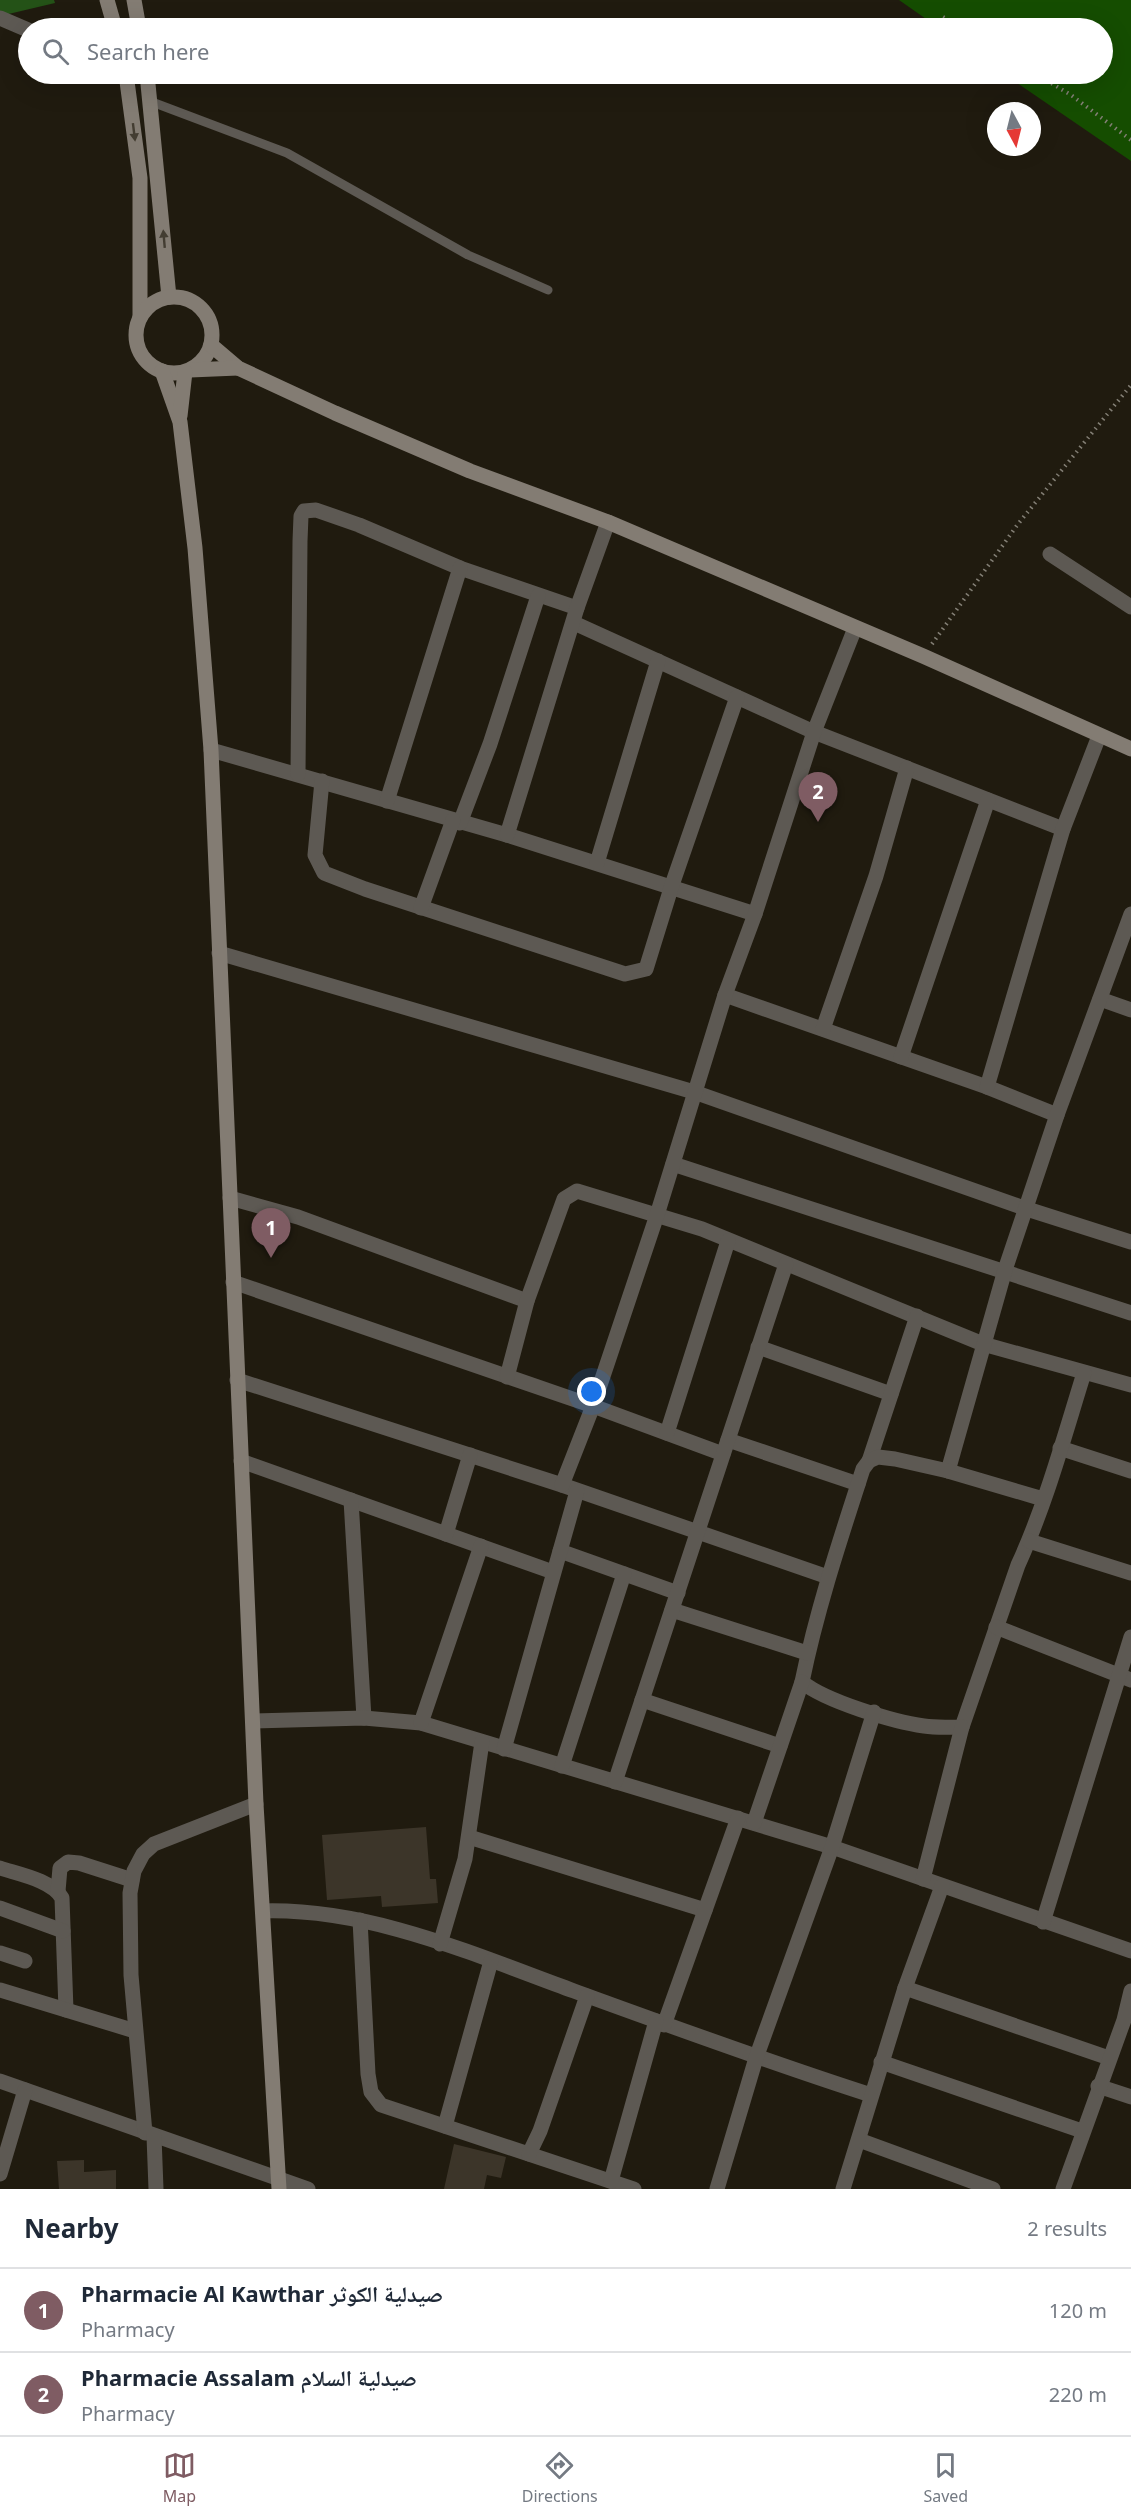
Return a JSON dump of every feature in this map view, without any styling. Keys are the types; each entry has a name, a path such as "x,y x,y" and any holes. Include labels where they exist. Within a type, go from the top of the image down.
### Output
{"street":[{"path":"107,0 112,18"},
{"path":"134,0 137,18"},
{"path":"0,18 18,26"},
{"path":"127,84 140,178 140,317 136,330 139,349 150,365 162,371 238,368"},
{"path":"149,84 170,297"},
{"path":"140,317 148,307 170,297 188,300 203,310 212,333 211,345 200,363 188,371 180,422"},
{"path":"211,345 238,368 460,466 608,522 923,656 1131,749"},
{"path":"162,371 180,422 195,548 211,750 256,1804 278,2184"},
{"path":"298,774 301,516 304,511 316,510 359,525 460,568 538,596 658,661 814,732 1063,829"},
{"path":"507,835 575,615 608,522"},
{"path":"1050,554 1131,607"},
{"path":"387,801 460,568"},
{"path":"421,908 490,744 538,596"},
{"path":"562,1485 593,1406 657,1215 725,995 755,914 814,732 855,628"},
{"path":"597,863 658,661"},
{"path":"322,781 315,855 324,873 421,908 625,974 646,969 672,885 737,697"},
{"path":"987,1087 1023,955 1063,829 1099,736"},
{"path":"211,750 507,835 672,885 755,914"},
{"path":"823,1029 876,876 908,768"},
{"path":"901,1057 988,800"},
{"path":"948,1471 1005,1270 1057,1115 1131,914"},
{"path":"219,953 694,1092 1027,1209 1131,1242"},
{"path":"725,995 987,1087 1057,1115"},
{"path":"1100,999 1131,1010"},
{"path":"673,1164 1005,1270 1131,1313"},
{"path":"507,1377 527,1301 564,1199 578,1191 702,1229 983,1344 1131,1386"},
{"path":"230,1198 298,1216 527,1301"},
{"path":"667,1433 728,1241"},
{"path":"615,1782 786,1264"},
{"path":"233,1282 667,1433 858,1484"},
{"path":"754,1823 802,1682 807,1653 828,1577 917,1316"},
{"path":"758,1347 891,1394"},
{"path":"923,1879 962,1727 996,1627 1029,1541 1084,1373"},
{"path":"237,1380 562,1485 828,1577"},
{"path":"1060,1448 1131,1471"},
{"path":"446,1534 470,1455"},
{"path":"869,1461 878,1458 895,1459 948,1471 1043,1499"},
{"path":"241,1461 553,1572"},
{"path":"504,1749 577,1491"},
{"path":"351,1500 364,1718"},
{"path":"1029,1541 1131,1573"},
{"path":"421,1724 481,1546"},
{"path":"560,1551 678,1593"},
{"path":"562,1766 624,1574"},
{"path":"672,1610 807,1653"},
{"path":"996,1627 1125,1679"},
{"path":"1043,1922 1125,1679 1131,1637"},
{"path":"802,1682 820,1694 874,1712 924,1726 962,1727"},
{"path":"642,1700 780,1746"},
{"path":"721,2188 756,2058 832,1847 874,1712"},
{"path":"253,1721 364,1718 421,1724 832,1847 1131,1951"},
{"path":"440,1944 469,1838 482,1742"},
{"path":"156,2189 135,2031 131,1975 134,1871 143,1854 154,1844 256,1804"},
{"path":"611,2181 660,2023 705,1910 738,1818"},
{"path":"469,1838 705,1910"},
{"path":"66,2010 62,1898 58,1891 60,1868 68,1862 80,1863 132,1880"},
{"path":"0,1868 58,1891"},
{"path":"843,2189 905,1988 942,1886"},
{"path":"0,1908 63,1931"},
{"path":"263,1911 313,1912 360,1920 440,1944 756,2058 872,2095"},
{"path":"360,1920 370,2092 381,2105 634,2189"},
{"path":"0,1953 25,1961"},
{"path":"445,2126 491,1961"},
{"path":"905,1988 1109,2058"},
{"path":"0,1990 135,2031"},
{"path":"1063,2189 1131,1991"},
{"path":"529,2154 540,2131 587,1996"},
{"path":"881,2062 1083,2131"},
{"path":"0,2081 150,2134 278,2184 308,2189"},
{"path":"1098,2086 1131,2097"},
{"path":"0,2174 25,2090"},
{"path":"859,2140 993,2189"}],"lane":[{"path":"152,102 287,153 468,255 548,290"}],"path":[{"path":"1052,84 1071,95 1131,140"},
{"path":"923,656 1018,524 1131,385"}],"green space":[{"path":"0,0 54,0 55,3 0,16"},
{"path":"899,0 1131,0 1131,161 1019,84 1113,84 1113,18 925,18"}],"building":[{"path":"426,1827 430,1879 436,1879 438,1903 382,1907 381,1896 327,1900 322,1835"},
{"path":"454,2144 506,2157 501,2178 487,2175 484,2189 444,2189"},
{"path":"84,2160 84,2172 116,2170 116,2189 59,2189 57,2161"}],"place":[{"name":"Pharmacie Assalam صيدلية السلام","path":"818,822"},
{"name":"Pharmacie Al Kawthar صيدلية الكوثر","path":"271,1258"}]}
